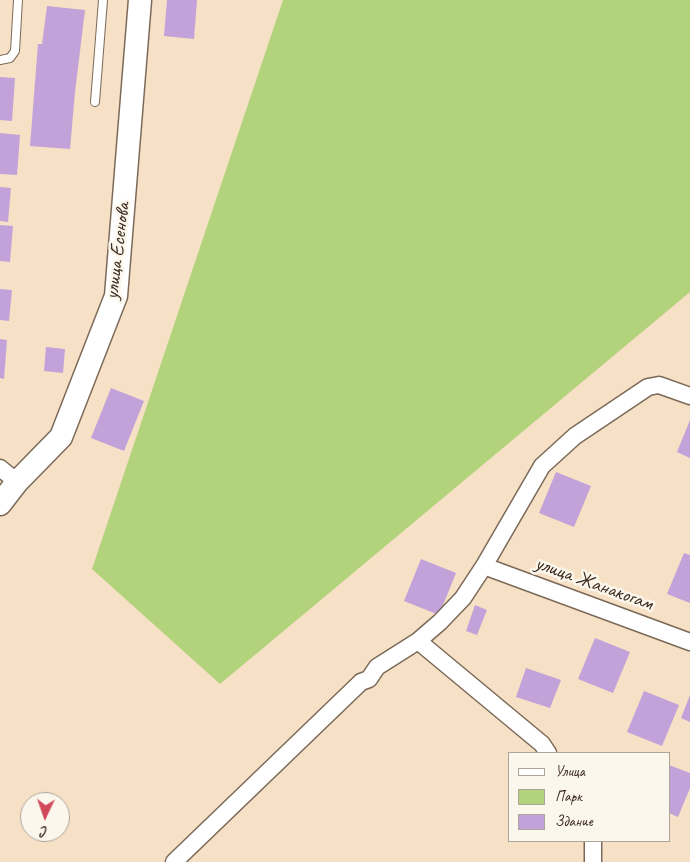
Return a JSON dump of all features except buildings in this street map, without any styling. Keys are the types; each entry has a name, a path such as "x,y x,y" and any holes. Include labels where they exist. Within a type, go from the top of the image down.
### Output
{"street":[{"name":"улица Есенова","path":"0,504 18,482 61,437 116,296 140,0"},
{"path":"174,862 361,682 369,680 376,667 418,641 463,598 484,566 542,466 575,436 648,387 659,385 690,396"},
{"path":"0,468 18,482"},
{"name":"улица Жанакогам","path":"484,566 690,642"},
{"path":"418,641 542,744 547,752"},
{"path":"593,842 593,862"}],"lane":[{"path":"0,60 10,58 15,51 18,0"},
{"path":"95,102 103,0"}],"green space":[{"path":"283,0 690,0 690,292 220,684 92,569"}]}
